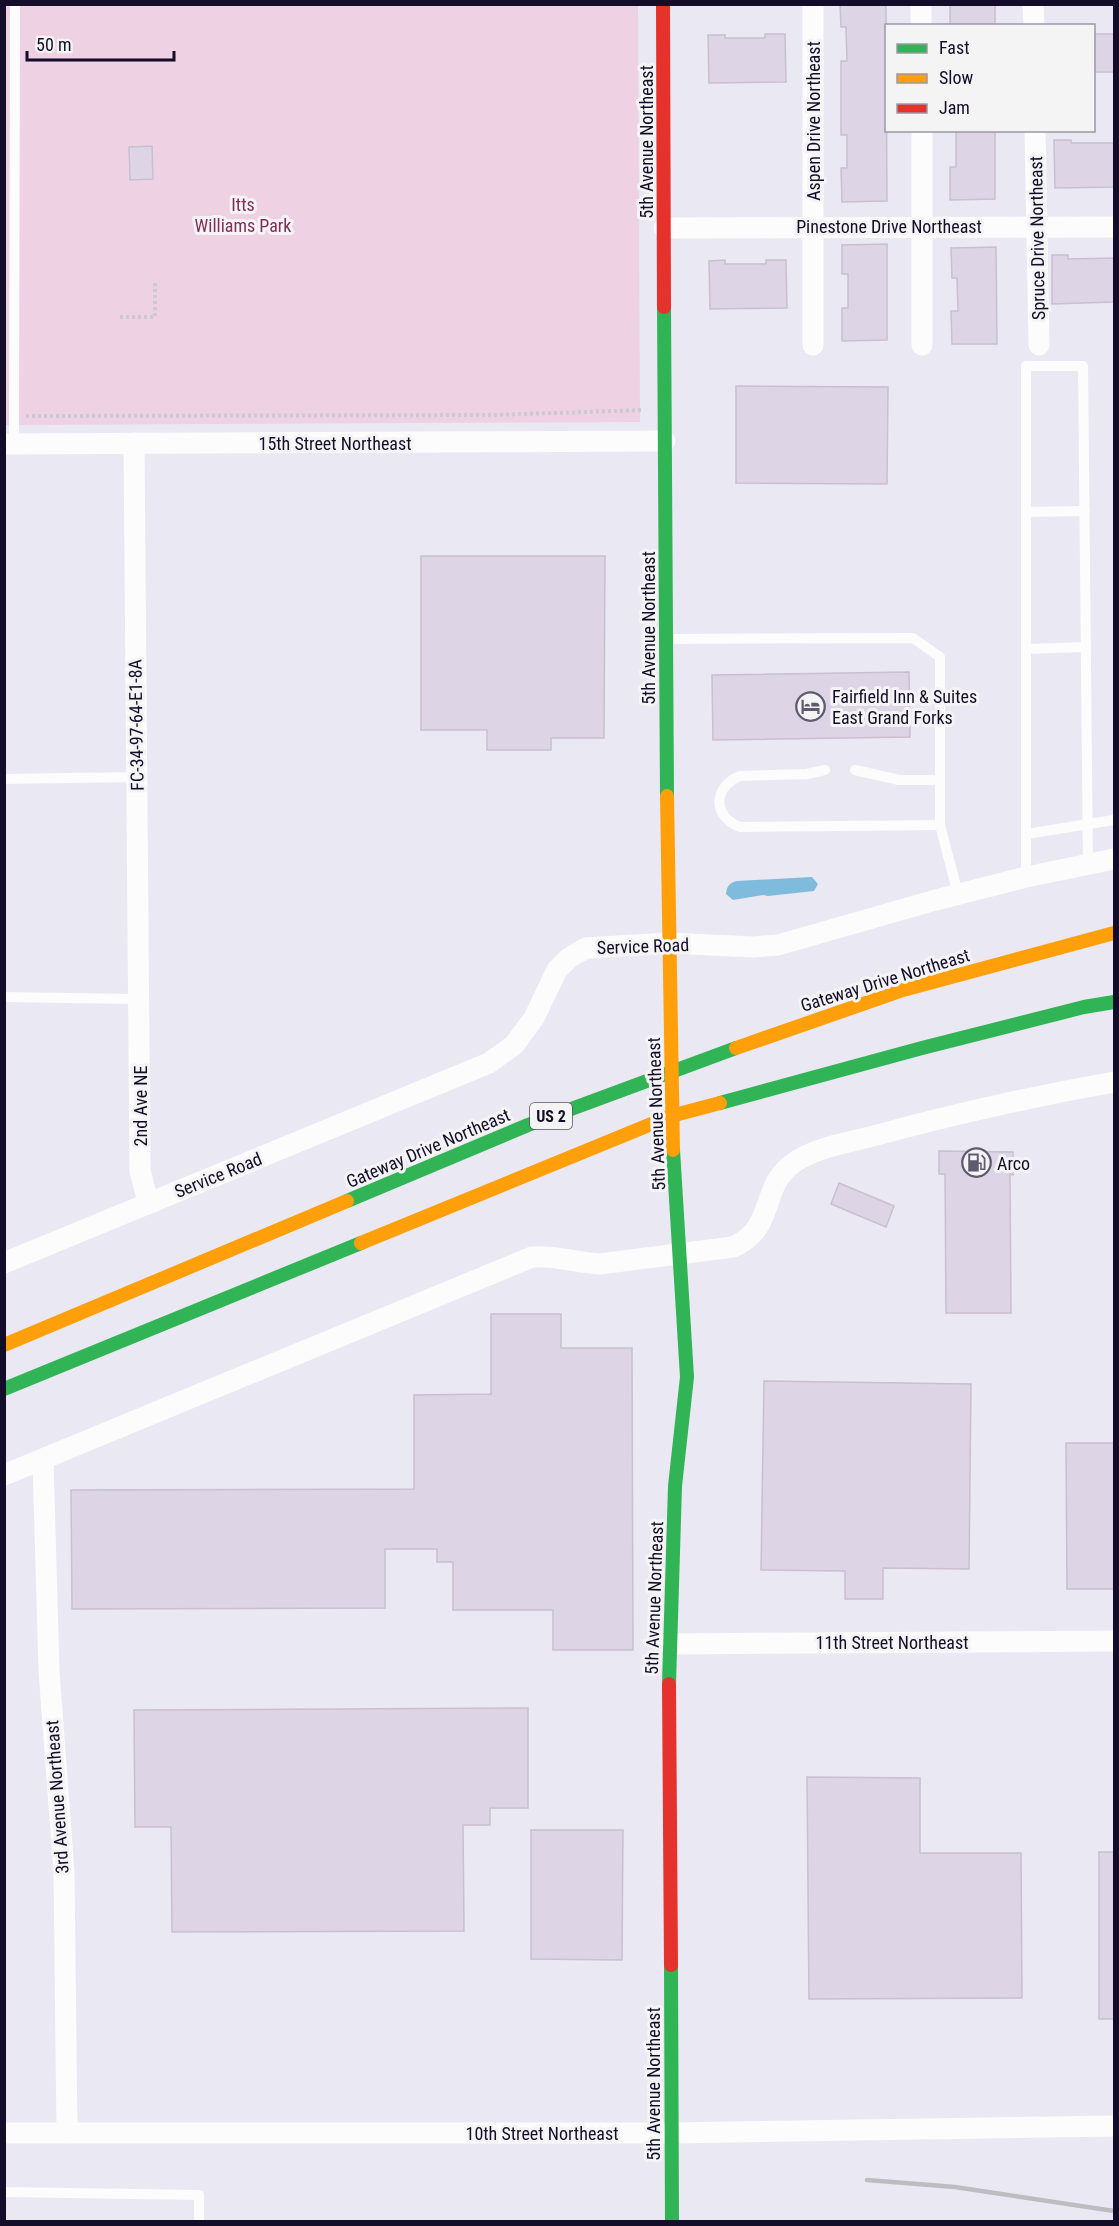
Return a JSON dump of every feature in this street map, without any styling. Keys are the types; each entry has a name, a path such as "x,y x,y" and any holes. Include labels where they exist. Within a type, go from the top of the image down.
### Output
{"main road":[{"name":"5th Avenue Northeast","path":"663,4 671,1116 687,1377 675,1486 669,1644 672,2222"},
{"name":"Gateway Drive Northeast","path":"4,1345 517,1130 672,1070 903,990 1114,933"},
{"name":"US 2","path":"4,1389 671,1116 921,1048 1084,1007 1114,1002"}],"street":[{"name":"Aspen Drive Northeast","path":"813,4 813,345"},
{"path":"921,4 921,24"},
{"path":"1033,4 1034,24"},
{"path":"922,132 922,345"},
{"name":"Spruce Drive Northeast","path":"1035,132 1039,345"},
{"name":"Pinestone Drive Northeast","path":"664,228 1036,225 1114,227"},
{"name":"15th Street Northeast","path":"9,444 665,441"},
{"name":"FC-34-97-64-E1-8A","path":"134,443 139,1007"},
{"name":"Service Road","path":"4,1263 489,1063 514,1045 534,1018 557,970 569,958 586,948 669,943 753,947 778,945 958,894 1114,859"},
{"name":"2nd Ave NE","path":"139,1007 140,1171 146,1194 153,1202"},
{"path":"4,1475 43,1461 532,1257 549,1256 580,1263 600,1264 722,1250 743,1243 751,1237 765,1215 775,1183 786,1169 801,1158 829,1148 1035,1096 1114,1082"},
{"name":"3rd Avenue Northeast","path":"43,1461 49,1671 64,1872 67,2133"},
{"name":"11th Street Northeast","path":"669,1644 1114,1641"},
{"name":"10th Street Northeast","path":"4,2133 671,2133 1114,2126"}],"lane":[{"path":"9,444 14,416 10,262 15,4"},
{"path":"1026,878 1026,366 1083,366 1088,865"},
{"path":"1026,512 1085,512"},
{"path":"666,639 913,638 940,657 940,825 958,894"},
{"path":"1026,649 1086,647"},
{"path":"825,770 807,774 740,776 730,780 723,787 720,799 721,813 729,823 740,827 940,825"},
{"path":"855,770 899,780 940,780"},
{"path":"4,779 137,777"},
{"path":"1026,834 1114,820"},
{"path":"4,997 133,999 137,1001 139,1007"},
{"path":"4,2192 199,2194 199,2222"}],"path":[{"path":"120,317 155,317 155,282"},
{"path":"14,416 484,415 665,410"}],"green space":[{"name":"Itts Williams Park","path":"4,5 638,5 640,422 5,425"}],"water":[{"path":"812,877 818,884 814,891 733,900 726,894 729,885 737,881"}],"building":[{"path":"840,4 886,4 887,201 842,202 841,168 847,168 847,135 841,135 841,61 847,61 846,27 841,27"},
{"path":"950,4 995,4 995,24 950,24"},
{"path":"765,34 785,34 786,82 709,83 708,35 725,35 725,38 765,38"},
{"path":"1095,34 1114,34 1114,72 1095,72"},
{"path":"956,132 995,132 995,199 950,200 950,167 956,167"},
{"path":"1054,140 1071,140 1071,143 1114,143 1114,187 1055,188"},
{"path":"152,146 153,179 130,180 129,147"},
{"path":"887,244 887,340 842,341 842,308 848,308 848,274 842,274 842,245"},
{"path":"996,247 997,344 952,344 951,311 958,311 957,278 952,278 951,248"},
{"path":"1052,255 1068,255 1068,259 1114,258 1114,302 1052,304"},
{"path":"725,260 725,264 766,264 766,260 786,260 787,308 710,309 709,261"},
{"path":"736,386 888,387 887,484 736,483"},
{"path":"421,556 605,556 604,738 551,738 551,750 487,750 487,730 421,730"},
{"name":"Fairfield Inn & Suites East Grand Forks","path":"909,672 910,737 713,740 712,675"},
{"path":"939,1151 1013,1152 1013,1175 1010,1174 1011,1313 946,1313 945,1174 939,1174"},
{"path":"839,1183 894,1206 886,1227 831,1204"},
{"path":"491,1314 561,1314 561,1348 632,1348 633,1650 553,1650 553,1610 453,1610 453,1562 437,1562 437,1549 385,1549 385,1608 72,1609 71,1490 414,1489 414,1395 491,1394"},
{"path":"764,1381 971,1384 969,1569 883,1568 883,1599 845,1599 845,1571 761,1570"},
{"path":"1066,1443 1114,1443 1114,1589 1067,1589"},
{"path":"528,1708 528,1808 490,1808 490,1825 463,1825 464,1931 172,1932 171,1827 135,1827 134,1710"},
{"path":"807,1777 920,1778 920,1853 1021,1853 1022,1998 809,1999"},
{"path":"531,1830 623,1830 622,1960 531,1959"},
{"path":"1099,1852 1114,1852 1114,2019 1099,2019"}],"railway":[{"path":"867,2180 955,2187 1114,2211"}],"traffic: fast":[{"path":"664,307 667,796"},
{"path":"720,1103 922,1048 1084,1007 1114,1002"},
{"path":"347,1201 528,1125 736,1048"},
{"path":"669,1684 675,1486 687,1377 673,1150"},
{"path":"4,1389 361,1243"},
{"path":"671,1965 672,2222"}],"traffic: slow":[{"path":"667,796 673,1150"},
{"path":"736,1048 903,990 1114,933"},
{"path":"361,1243 671,1116 720,1103"},
{"path":"4,1345 347,1201"}],"traffic: jam":[{"path":"663,4 664,307"},
{"path":"669,1684 671,1965"}],"place":[{"name":"Fairfield Inn & Suites East Grand Forks","path":"811,706"},
{"name":"Arco","path":"976,1163"}]}
